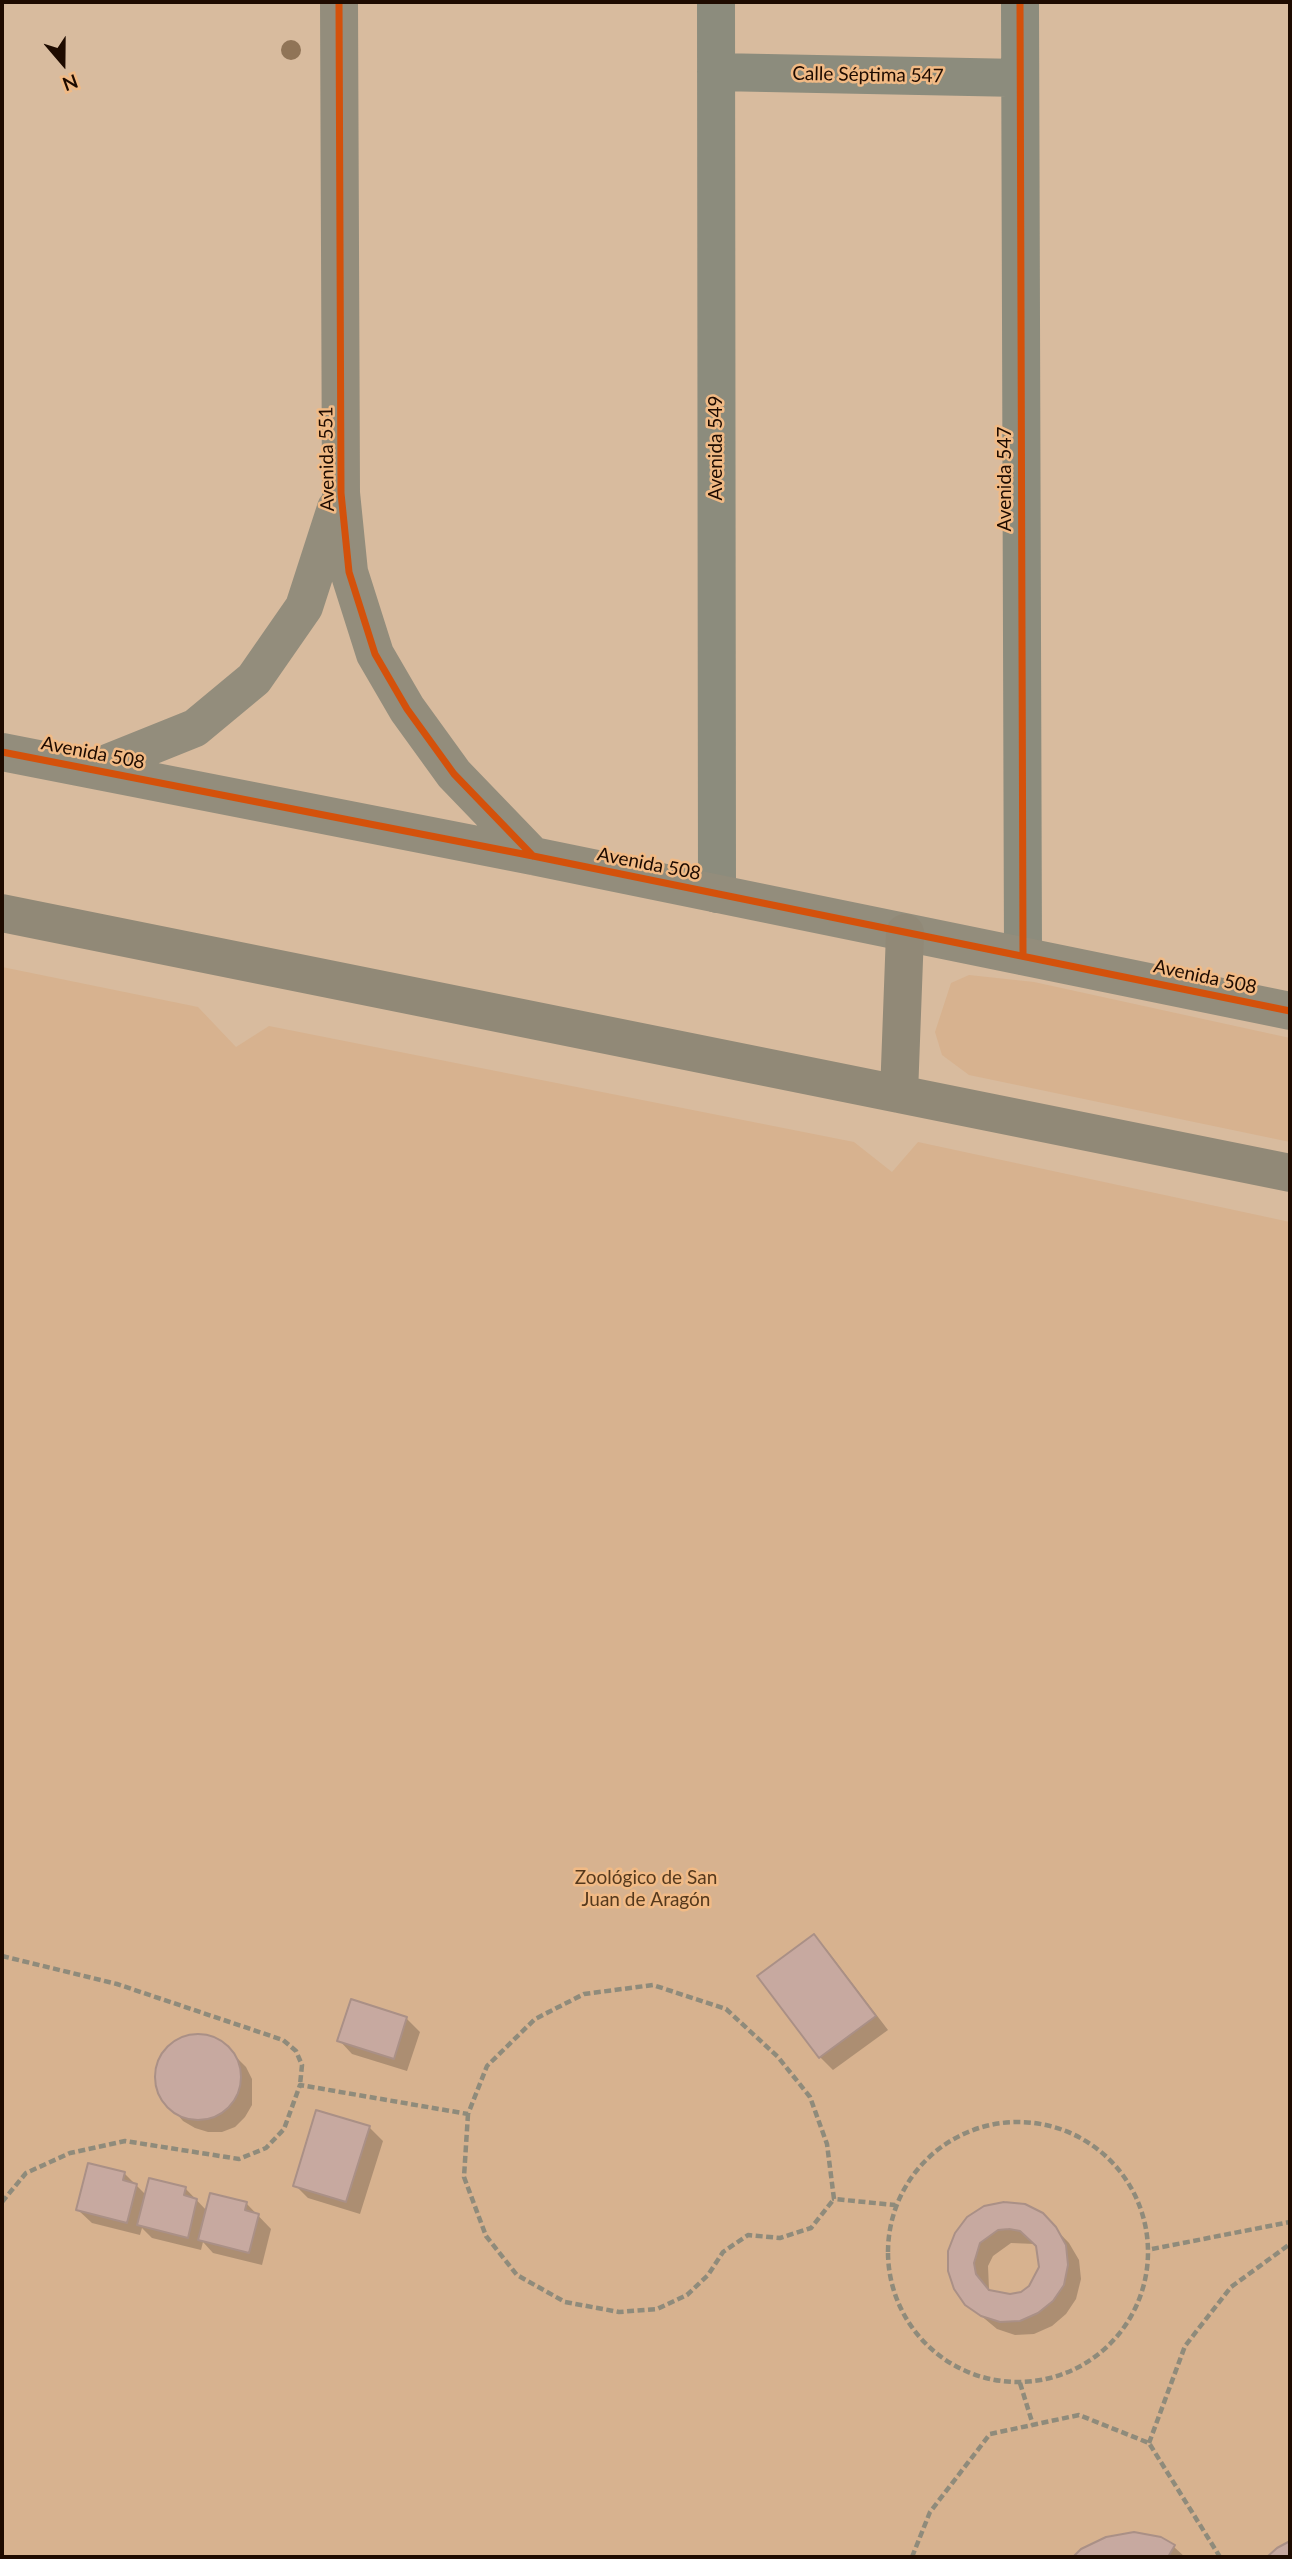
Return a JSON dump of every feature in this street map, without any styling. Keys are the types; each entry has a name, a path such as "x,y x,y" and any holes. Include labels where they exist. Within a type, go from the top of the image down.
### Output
{"main road":[{"path":"2,913 1290,1173"},
{"path":"899,1094 905,933"}],"street":[{"name":"Avenida 551","path":"340,2 341,493 349,572 375,654 407,709 454,774 533,856"},
{"name":"Avenida 549","path":"716,2 717,894"},
{"name":"Avenida 547","path":"1020,2 1023,956"},
{"name":"Calle Séptima 547","path":"716,72 1020,78"},
{"name":"Avenida 551","path":"93,769 195,728 254,679 304,607 341,493"},
{"name":"Avenida 508","path":"2,752 533,856 1290,1011"}],"path":[{"path":"2,1956 117,1984 283,2040 296,2051 302,2065 300,2085 284,2129 266,2148 239,2159 125,2141 70,2153 26,2173 2,2202"},
{"path":"653,1985 726,2008 778,2057 810,2097 827,2144 834,2199 811,2228 780,2238 748,2235 723,2252 708,2275 687,2295 657,2309 619,2312 565,2302 517,2274 486,2236 464,2177 468,2114 487,2066 535,2019 584,1994 653,1985"},
{"path":"300,2085 468,2114"},
{"path":"1033,2122 1087,2140 1121,2168 1145,2210 1152,2249 1141,2299 1113,2343 1071,2372 1020,2383 969,2374 926,2347 896,2305 884,2255 895,2205 922,2163 977,2127 1033,2122"},
{"path":"834,2199 895,2205"},
{"path":"1152,2249 1290,2222"},
{"path":"1149,2443 1185,2346 1231,2287 1290,2244"},
{"path":"1020,2383 1032,2425"},
{"path":"912,2557 930,2512 990,2434 1079,2415 1149,2443 1220,2557"}],"green space":[{"name":"Zoológico de San Juan de Aragón","path":"2,967 198,1007 236,1047 269,1026 854,1142 892,1172 918,1142 1290,1222 1290,2557 2,2557"},
{"path":"969,975 1034,982 1290,1038 1290,1142 969,1075 942,1055 935,1032 951,983"}],"building":[{"path":"814,1934 876,2016 819,2058 757,1976"},
{"path":"351,1999 407,2017 394,2059 337,2041"},
{"path":"198,2034 214,2038 228,2047 237,2061 241,2077 237,2093 228,2107 214,2116 198,2120 182,2116 168,2107 159,2093 155,2077 159,2061 168,2047 182,2038"},
{"path":"316,2110 370,2126 346,2202 293,2186"},
{"path":"88,2163 125,2172 123,2180 137,2184 127,2223 76,2210"},
{"path":"149,2178 186,2187 184,2195 197,2199 188,2238 137,2225"},
{"path":"210,2193 247,2202 245,2210 259,2214 249,2253 198,2240"},
{"path":"1004,2202 1025,2204 1043,2213 1056,2227 1066,2245 1068,2265 1064,2285 1053,2301 1038,2313 1020,2321 1000,2322 981,2316 965,2305 954,2289 948,2271 948,2251 955,2233 967,2217 984,2206","holes":["998,2230 1020,2231 1036,2246 1039,2267 1029,2286 1021,2292 1010,2294 989,2290 976,2274 974,2263 980,2243"]},
{"path":"1134,2532 1161,2537 1175,2545 1168,2557 1073,2557 1081,2549 1106,2537"},
{"path":"1290,2541 1290,2557 1267,2557 1277,2548"}],"cycle path":[{"path":"339,2 341,493 349,572 375,654 407,709 454,774 533,856"},
{"path":"1020,2 1023,956"},
{"path":"2,752 533,856 1290,1011"}]}
